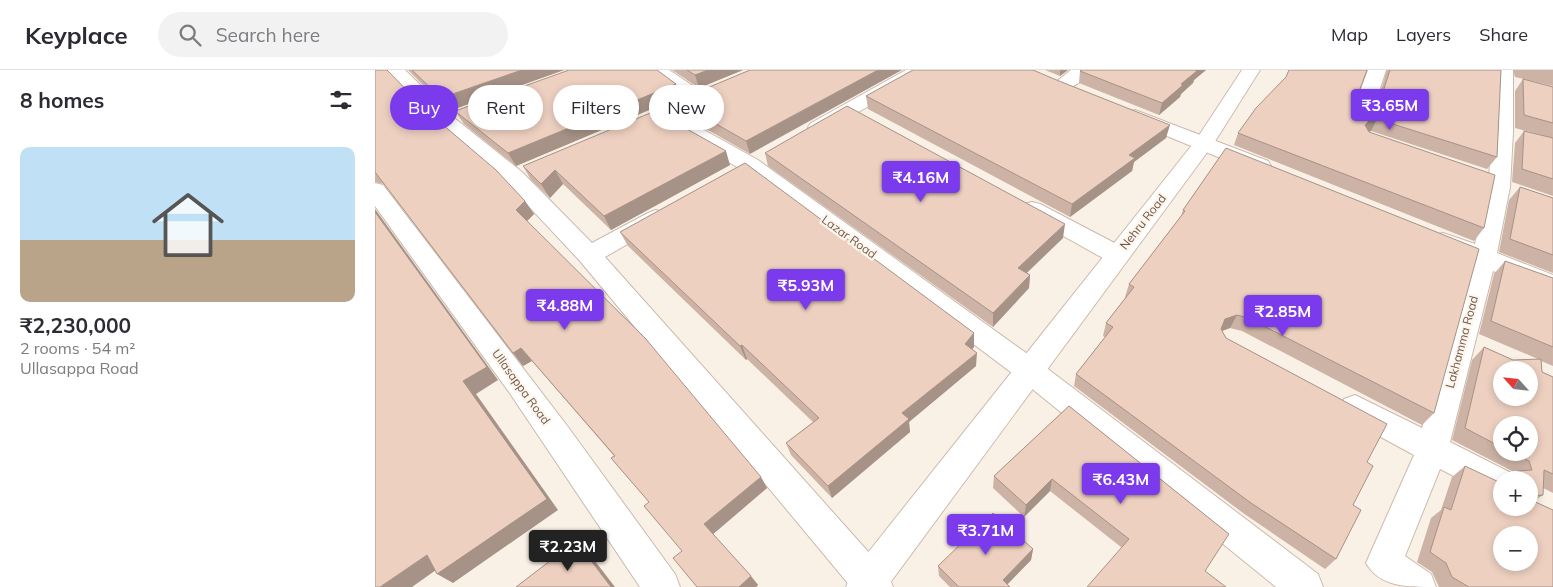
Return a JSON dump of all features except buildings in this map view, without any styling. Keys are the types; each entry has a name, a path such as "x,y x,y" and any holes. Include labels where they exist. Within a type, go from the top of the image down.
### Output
{"street":[{"path":"395,70 523,173 589,255 869,585"},
{"name":"Lazar Road","path":"657,70 706,95 651,118 750,165 1030,371"},
{"path":"800,137 857,114 919,70"},
{"path":"1083,70 1051,82 1087,97"},
{"name":"Nehru Road","path":"869,585 1117,255 1204,144 1251,70"},
{"path":"1363,110 1377,70"},
{"name":"Lakhamma Road","path":"1418,587 1384,563 1432,450 1472,345 1484,258 1499,185 1512,135 1509,79"},
{"path":"1114,107 1276,173"},
{"name":"Ullasappa Road","path":"375,190 545,419 662,587"},
{"path":"1013,199 1117,255"},
{"path":"589,255 674,207"},
{"path":"1421,232 1553,285"},
{"path":"1030,371 1305,587"},
{"path":"1327,393 1493,481"}]}
